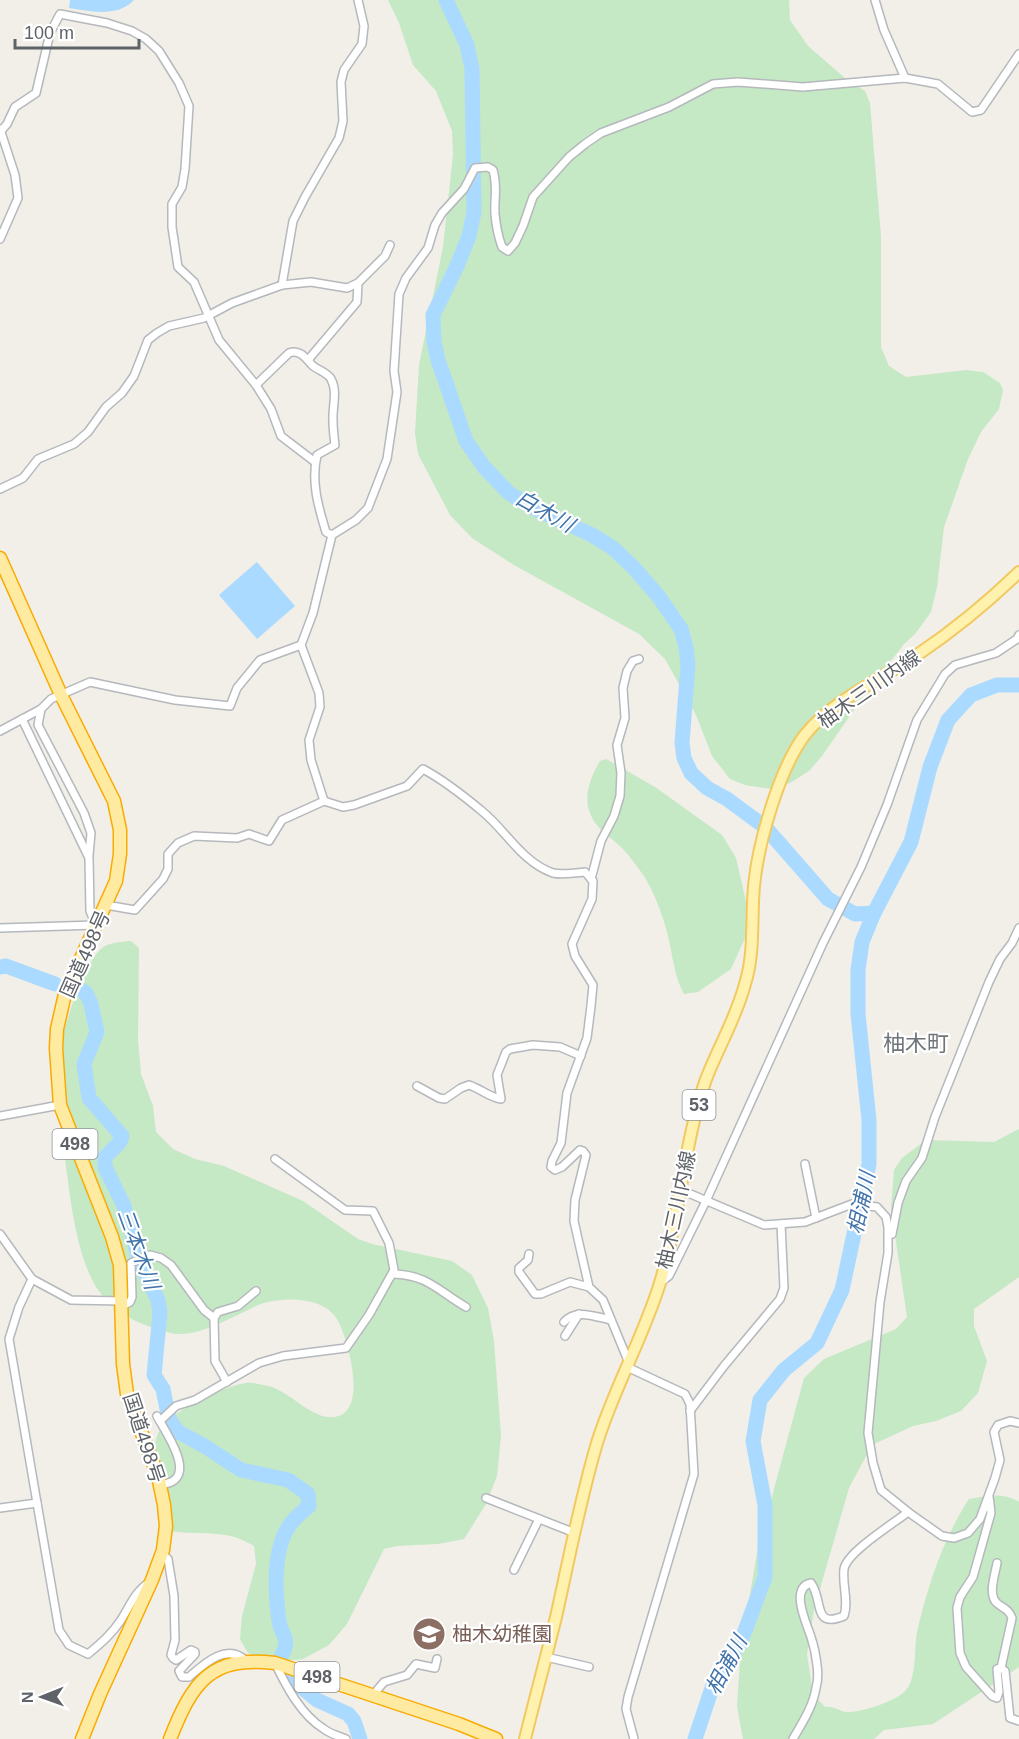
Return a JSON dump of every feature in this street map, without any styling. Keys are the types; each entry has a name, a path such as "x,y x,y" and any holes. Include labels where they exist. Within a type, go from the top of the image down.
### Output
{"highway":[{"name":"国道498号","path":"0,558 61,695 114,801 120,830 120,855 116,881 65,994 57,1029 56,1048 60,1105 112,1237 120,1265 123,1364 127,1394 160,1486 166,1526 162,1553 152,1580 82,1739"},
{"name":"498","path":"170,1739 192,1692 219,1669 238,1661 276,1663 493,1738"}],"main road":[{"name":"柚木三川内線","path":"525,1739 598,1440 660,1283 694,1122 705,1082 746,983 751,952 757,858 787,766 804,737 826,713 917,655 963,622 987,603 1019,572"}],"street":[{"path":"282,285 293,221 304,197 339,138 343,121 340,82 344,70 362,44 364,26 358,0"},
{"path":"875,0 884,30 905,78"},
{"path":"0,239 18,198 15,175 0,130 7,124 15,107 36,93 50,33 60,14 107,23 132,31 146,39 159,51 179,83 189,106 182,187 172,204 172,227 178,267 194,282 219,340 256,385 271,409 281,436 315,462"},
{"path":"324,801 310,759 309,740 320,707 319,693 301,645 314,613 332,536 356,520 368,508 387,459 397,392 394,371 399,294 406,278 428,248 435,225 442,213 464,189 475,168 488,167 494,170 497,185 495,212 497,233 502,247 508,251 515,243 523,226 533,196 569,157 601,133 669,107 713,84 738,82 803,87 905,78 938,84 972,112 981,110 1019,54"},
{"path":"0,489 23,478 38,459 74,444 88,432 106,407 122,393 134,376 148,340 169,326 196,320 282,285 311,282 346,288 358,283 385,256 390,245"},
{"path":"308,360 357,302 358,283"},
{"path":"256,385 289,353 295,351 299,352 317,370 328,375 332,381 335,445 317,455 313,472 317,504 326,531 332,536"},
{"path":"660,1283 669,1276 706,1201 823,943 861,867 887,806 917,720 945,674 955,665 996,653 1017,639 1019,635"},
{"path":"0,731 41,709 51,699 90,682 175,700 230,706 237,688 260,660 301,645"},
{"path":"591,879 601,842 614,816 620,796 621,773 617,745 626,718 623,688 627,671 633,661 639,658"},
{"path":"0,928 96,925 90,911 91,833 84,813 38,725 41,709"},
{"path":"22,719 89,858"},
{"path":"106,905 135,910 163,879 168,869 168,854 178,843 194,836 237,838 249,834 269,841 282,820 324,801 343,807 407,786 423,768 451,785 484,813 522,853 536,864 554,873 585,872 593,881 592,899 572,944 575,956 593,985 587,1038 567,1093 561,1143 551,1167 555,1170 562,1167 580,1150 586,1155 574,1200 574,1221 589,1287"},
{"path":"1019,928 989,982 934,1117 922,1158 906,1181 888,1242 868,1433 881,1490 942,1536 954,1538 968,1533 980,1520 1000,1460 994,1432 998,1425 1010,1420 1019,1423"},
{"path":"417,1086 445,1099 470,1084 481,1089 486,1095 501,1099 497,1075 506,1052 510,1049 533,1046 560,1047 580,1056"},
{"path":"0,1116 60,1105"},
{"path":"160,1486 175,1480 180,1474 181,1462 159,1419 176,1406 195,1400 259,1363 283,1356 346,1348 393,1274 388,1243 373,1211 345,1210 274,1159"},
{"path":"806,1164 816,1218"},
{"path":"681,1190 764,1225 805,1222 852,1204 877,1207 886,1217 888,1242"},
{"path":"690,1411 780,1299 784,1288 781,1224"},
{"path":"0,1234 32,1279 71,1300 130,1302 132,1297 131,1263 150,1255 161,1258 171,1265 204,1310 214,1318"},
{"path":"529,1254 528,1260 519,1268 519,1272 535,1294 541,1294 570,1282 589,1287 603,1300 628,1365 686,1395 690,1411 694,1473 628,1697 626,1709 634,1739"},
{"path":"393,1274 409,1274 425,1279 466,1307"},
{"path":"32,1279 19,1307 9,1339 58,1630 69,1644 88,1654 105,1640 120,1622 140,1588 152,1580"},
{"path":"227,1382 215,1361 214,1318 218,1312 238,1306 256,1291"},
{"path":"564,1322 572,1315 579,1314 611,1320"},
{"path":"565,1336 579,1314"},
{"path":"989,1495 991,1513 973,1577 960,1597 957,1608 960,1653 966,1667 992,1696 997,1698 999,1692 997,1669 1001,1668 1012,1618 1009,1611 995,1602 992,1597 997,1563"},
{"path":"486,1498 575,1533"},
{"path":"0,1508 37,1503"},
{"path":"793,1739 809,1711 816,1689 818,1667 801,1606 802,1588 811,1583 815,1589 821,1615 826,1620 832,1621 844,1616 846,1609 844,1568 850,1557 908,1512"},
{"path":"514,1570 539,1519"},
{"path":"162,1553 168,1559 174,1596 175,1640 171,1655 176,1660 190,1650 195,1652 179,1671 182,1677 189,1677 205,1664 225,1653 240,1654 246,1661"},
{"path":"508,1629 550,1641"},
{"path":"546,1657 589,1667"},
{"path":"373,1695 384,1682 407,1674 416,1664 435,1668 437,1659"},
{"path":"276,1663 285,1685 310,1717 324,1730 346,1739"},
{"path":"1001,1668 1005,1671 1007,1679 1007,1709 1010,1718 1019,1721"}],"green space":[{"path":"388,0 789,0 790,20 808,46 845,78 865,91 870,103 881,237 881,347 889,366 906,377 966,370 983,372 1000,383 1003,390 999,409 981,432 968,459 944,527 937,587 931,612 865,694 822,756 809,771 790,783 771,789 745,785 730,779 712,756 696,715 665,659 639,634 514,565 472,538 450,515 418,454 415,433 419,365 443,247 453,155 452,131 436,91 413,65 399,23"},
{"path":"606,759 655,787 722,835 736,858 747,906 746,936 731,969 698,992 684,994 676,973 664,921 644,876 624,850 596,824 590,813 587,800 589,786 600,761"},
{"path":"131,941 139,948 138,1040 141,1074 153,1106 156,1132 173,1149 195,1159 224,1166 303,1201 358,1239 452,1261 472,1275 488,1308 494,1341 501,1436 497,1476 486,1504 464,1539 384,1549 347,1624 329,1645 303,1659 265,1663 248,1653 240,1639 242,1616 256,1564 254,1546 244,1540 223,1535 170,1531 155,1479 154,1448 161,1428 167,1421 213,1394 246,1383 272,1387 321,1416 341,1415 349,1407 353,1394 353,1379 348,1347 339,1323 334,1315 318,1304 298,1300 277,1300 263,1303 196,1332 170,1333 145,1325 120,1311 96,1287 87,1269 75,1226 55,1090 58,1058 76,995 92,960 107,945"},
{"path":"1019,1129 1019,1277 974,1309 974,1326 987,1361 978,1393 961,1411 936,1421 913,1426 872,1445 849,1488 814,1610 807,1654 813,1694 825,1707 846,1712 860,1711 887,1702 906,1690 912,1678 921,1614 937,1563 951,1530 969,1499 1001,1496 1019,1502 1019,1667 933,1724 884,1730 874,1739 743,1739 737,1706 741,1645 758,1548 804,1378 824,1359 896,1329 907,1317 891,1208 894,1170 902,1158 926,1140 994,1142"}],"water":[{"path":"70,0 134,0 120,9 103,12 69,8"},
{"path":"257,562 295,606 257,639 219,595"}],"waterway":[{"name":"白木川","path":"446,0 467,45 472,69 474,212 469,236 433,315 434,342 466,441 484,467 509,493 531,507 592,535 613,548 659,597 681,629 688,665 682,743 684,758 691,773 707,788 727,799 765,827 828,899 855,914 874,913"},
{"name":"相浦川","path":"695,1739 716,1676 740,1644 765,1577 765,1505 753,1441 760,1400 784,1370 817,1343 842,1290 869,1164 869,1120 858,1014 858,970 862,942 874,913 911,842 930,767 948,720 971,695 997,685 1019,685"},
{"name":"三本木川","path":"0,967 6,966 55,984"},
{"name":"三本木川","path":"76,987 86,993 91,1004 97,1032 84,1064 89,1098 122,1136 120,1142 105,1157 105,1167 124,1206 140,1263 158,1300 160,1313 154,1375 163,1389 169,1419 177,1431 241,1470 288,1480 308,1494 309,1506 294,1520 286,1532 278,1556 276,1569 278,1609 280,1626 286,1640 282,1655"},
{"name":"三本木川","path":"289,1677 317,1700 348,1714 354,1721 360,1739"}],"place":[{"name":"柚木幼稚園","path":"429,1634"}],"district":[{"name":"柚木町","path":"916,1043"}]}
